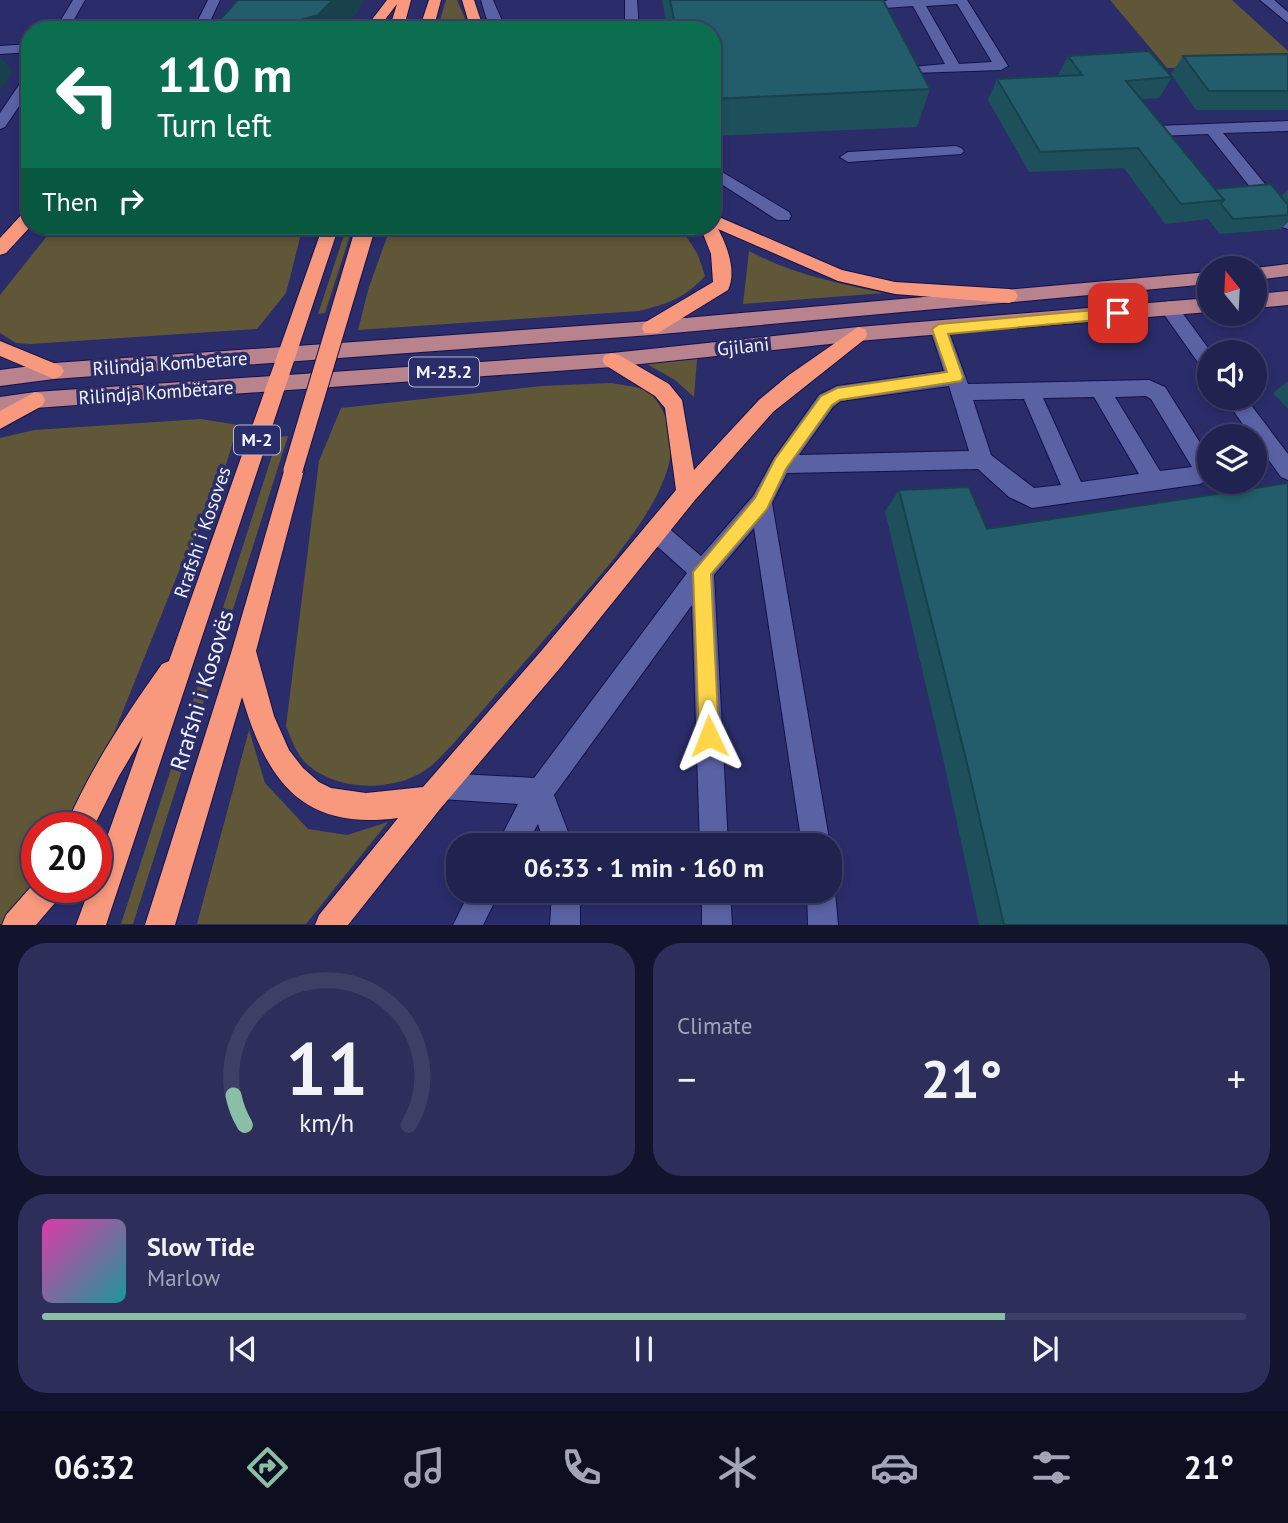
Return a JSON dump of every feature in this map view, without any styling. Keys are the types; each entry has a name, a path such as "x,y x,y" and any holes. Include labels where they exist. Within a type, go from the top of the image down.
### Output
{"highway":[{"path":"377,21 394,0"},
{"path":"399,21 405,0"},
{"path":"429,21 435,0"},
{"path":"468,0 474,21"},
{"path":"721,224 838,275 895,288 1009,296"},
{"path":"0,249 21,226"},
{"name":"Rrafshi i Kosoves","path":"184,654 328,235"},
{"name":"Rrafshi i Kosovës","path":"160,925 244,650 293,470 363,235"},
{"path":"651,328 722,285 723,265 713,235"},
{"path":"329,925 435,792 657,532 687,493 766,406 858,334"},
{"path":"0,348 54,371"},
{"path":"612,360 662,390 675,406 687,493"},
{"path":"0,421 35,400"},
{"path":"244,650 254,698 276,753 304,789 327,801 351,806 386,806 435,792"},
{"path":"86,812 98,783 124,737 184,654"},
{"name":"Rrafshi i Kosovës","path":"91,925 184,654"},
{"path":"16,925 36,903"}],"main road":[{"path":"1267,273 1288,271"},
{"name":"Gjilani","path":"286,355 651,328 1197,279"},
{"path":"1267,300 1288,298"},
{"name":"Gjilani","path":"276,384 612,360 858,334 1197,306"},
{"name":"Rilindja Kombetare","path":"0,378 54,371 286,355"},
{"name":"Rilindja Kombëtare","path":"35,400 276,384"},
{"path":"0,405 35,400"}],"lane":[{"path":"66,21 79,0"},
{"path":"204,21 215,0"},
{"path":"497,21 487,0 504,0"},
{"path":"631,0 632,21"},
{"path":"884,12 917,1 961,0 1001,66 917,70"},
{"path":"1266,0 1288,19"},
{"path":"917,1 954,68"},
{"path":"0,50 21,49"},
{"path":"0,124 21,92"},
{"path":"1157,131 1288,126"},
{"path":"1212,129 1288,223"},
{"path":"848,157 957,151"},
{"path":"721,177 783,216"},
{"path":"1169,308 1197,346"},
{"path":"518,833 540,792 702,572 761,503 781,464 826,401 837,394 958,384 1030,390 1149,388 1158,393 1205,469 1200,475 1032,498 1017,490 982,460 958,384 939,329"},
{"path":"1100,389 1155,482"},
{"path":"1030,390 1075,493"},
{"path":"1243,410 1288,471"},
{"path":"781,464 982,460"},
{"path":"761,503 814,833"},
{"path":"657,532 702,572 713,833"},
{"path":"435,792 540,792"},
{"path":"540,792 555,833"},
{"path":"467,925 479,903"},
{"path":"565,925 566,903"},
{"path":"716,903 717,925"},
{"path":"822,903 823,925"}],"shaded area":[{"path":"446,0 457,0 466,21 440,21"},
{"path":"1110,0 1232,0 1288,51 1288,66 1167,68"},
{"path":"48,235 301,235 286,293 257,329 16,343 0,333 0,295"},
{"path":"344,235 350,235 325,313 318,314"},
{"path":"388,235 686,235 698,255 705,276 675,299 639,311 358,330 369,287"},
{"path":"749,251 798,272 884,293 743,304"},
{"path":"697,359 694,397 675,380 645,363"},
{"path":"611,383 650,393 662,409 671,440 670,459 664,480 653,503 623,547 452,745 428,769 395,783 378,785 345,783 315,770 300,756 286,726 319,461 341,408 541,386"},
{"path":"201,419 238,425 222,478 179,571 82,812 21,812 21,903 24,903 7,925 0,924 0,438 34,430"},
{"path":"288,436 133,924 121,924 278,437"},
{"path":"249,730 265,783 308,829 347,835 388,822 306,924 197,924"}],"building":[{"path":"238,0 333,0 318,15 297,21 218,21"},
{"path":"670,0 883,0 930,89 721,99 721,21 674,21"},
{"path":"1149,51 1172,77 1126,81 1224,200 1181,204 1138,148 1040,152 997,79 1082,75 1068,56"},
{"path":"1288,54 1288,91 1209,91 1183,56"},
{"path":"1271,184 1288,205 1288,215 1233,219 1221,204 1224,200 1215,189"},
{"path":"1288,483 1288,925 1004,925 899,490 969,487 987,529 1216,494 1267,494 1267,486"}],"route":[{"path":"709,736 702,572 761,503 781,464 826,401 837,394 956,377 939,329 1118,313"}]}
